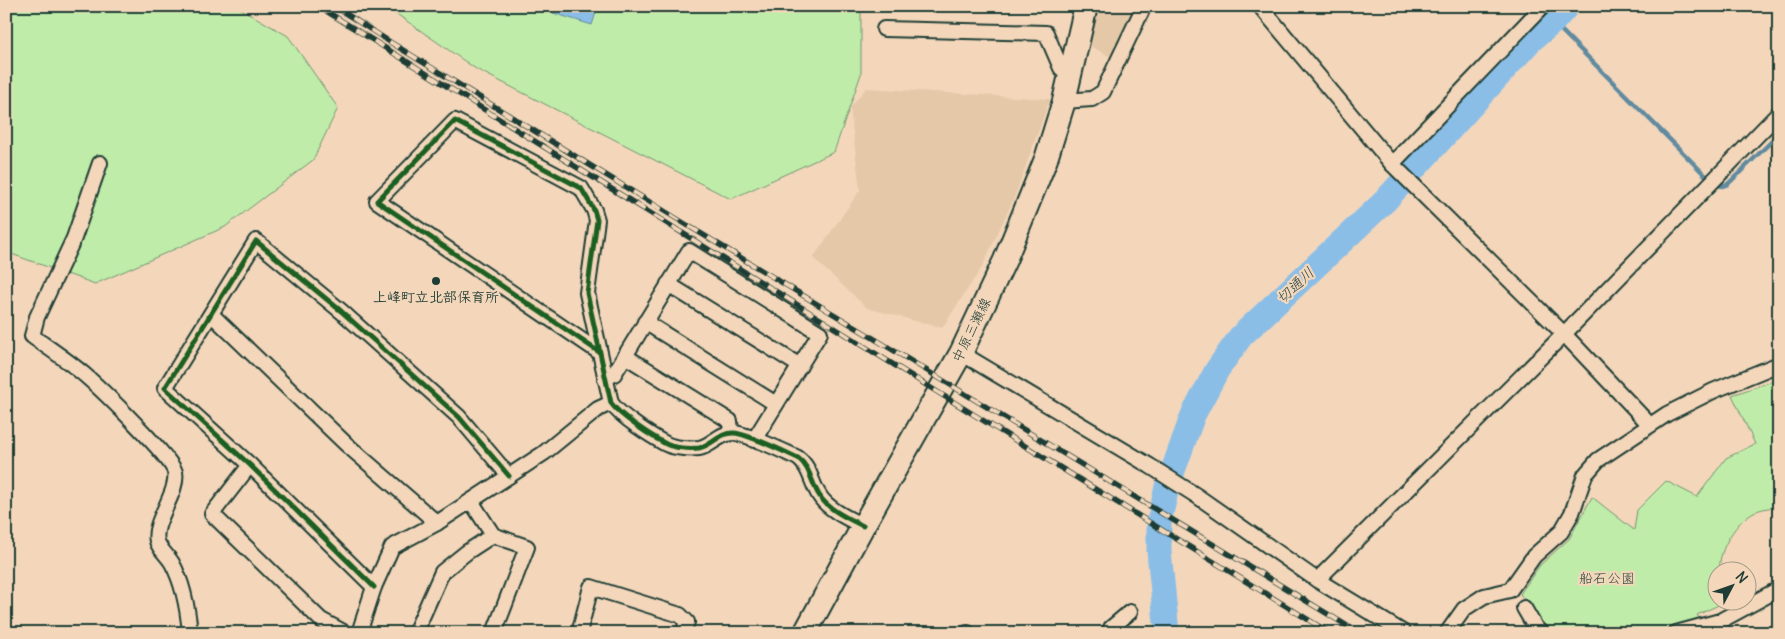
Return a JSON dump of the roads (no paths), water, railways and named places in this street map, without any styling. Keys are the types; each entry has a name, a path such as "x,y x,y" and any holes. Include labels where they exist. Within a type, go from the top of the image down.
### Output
{"main road":[{"name":"中原三瀬線","path":"805,633 961,353 1005,260 1046,159 1064,101 1086,6"}],"street":[{"path":"1064,101 1092,98 1103,92 1144,6"},
{"path":"1260,6 1392,164 1564,334 1650,425"},
{"path":"1392,164 1543,6"},
{"path":"884,28 1046,33 1061,68 1070,76"},
{"path":"1317,580 1564,334 1779,113"},
{"path":"599,352 377,201 455,121 581,188 594,210 597,220 587,293 611,403 617,411 667,444 679,448 698,448 731,433 739,434 798,458 804,462 824,502 863,526"},
{"path":"100,163 74,238 37,317 32,336 86,376 155,445 174,470 175,479 172,492 161,517 156,536 157,542 172,564 180,584 189,615 190,633"},
{"path":"374,587 250,465 165,388 256,241 341,311 459,417 509,476"},
{"path":"605,379 614,374 688,251 820,333 754,440"},
{"path":"668,284 800,366"},
{"path":"212,314 346,444 436,523"},
{"path":"645,322 776,404"},
{"path":"961,353 1150,466 1197,496 1317,580 1404,633"},
{"path":"625,356 730,421 731,433"},
{"path":"1447,633 1464,608 1484,596 1510,590 1534,556 1561,532 1572,513 1585,475 1598,460 1650,425 1713,391 1779,364"},
{"path":"359,633 374,587 392,547 436,523 544,453 598,409 611,403"},
{"path":"250,465 212,514 321,620 345,633"},
{"path":"471,501 493,535 527,547 494,633"},
{"path":"415,633 442,572 467,552 493,535"},
{"path":"579,633 591,588 680,615 687,622 683,633"},
{"path":"1676,633 1720,620 1779,589"},
{"path":"1524,608 1535,627 1541,633"},
{"path":"1109,633 1111,628 1130,612"}],"water":[{"path":"555,6 598,6 592,25 553,13"}],"waterway":[{"name":"切通川","path":"1167,633 1159,551 1159,522 1167,487 1193,415 1217,370 1241,336 1384,202 1531,40 1553,22 1567,6"},
{"path":"1553,22 1714,184 1722,186 1728,184 1779,134"}],"railway":[{"path":"318,6 976,416 1330,633"},
{"path":"334,6 687,225 1359,633"}],"place":[{"name":"上峰町立北部保育所","path":"436,281"}],"park label":[{"name":"船石公園","path":"1607,578"}]}
